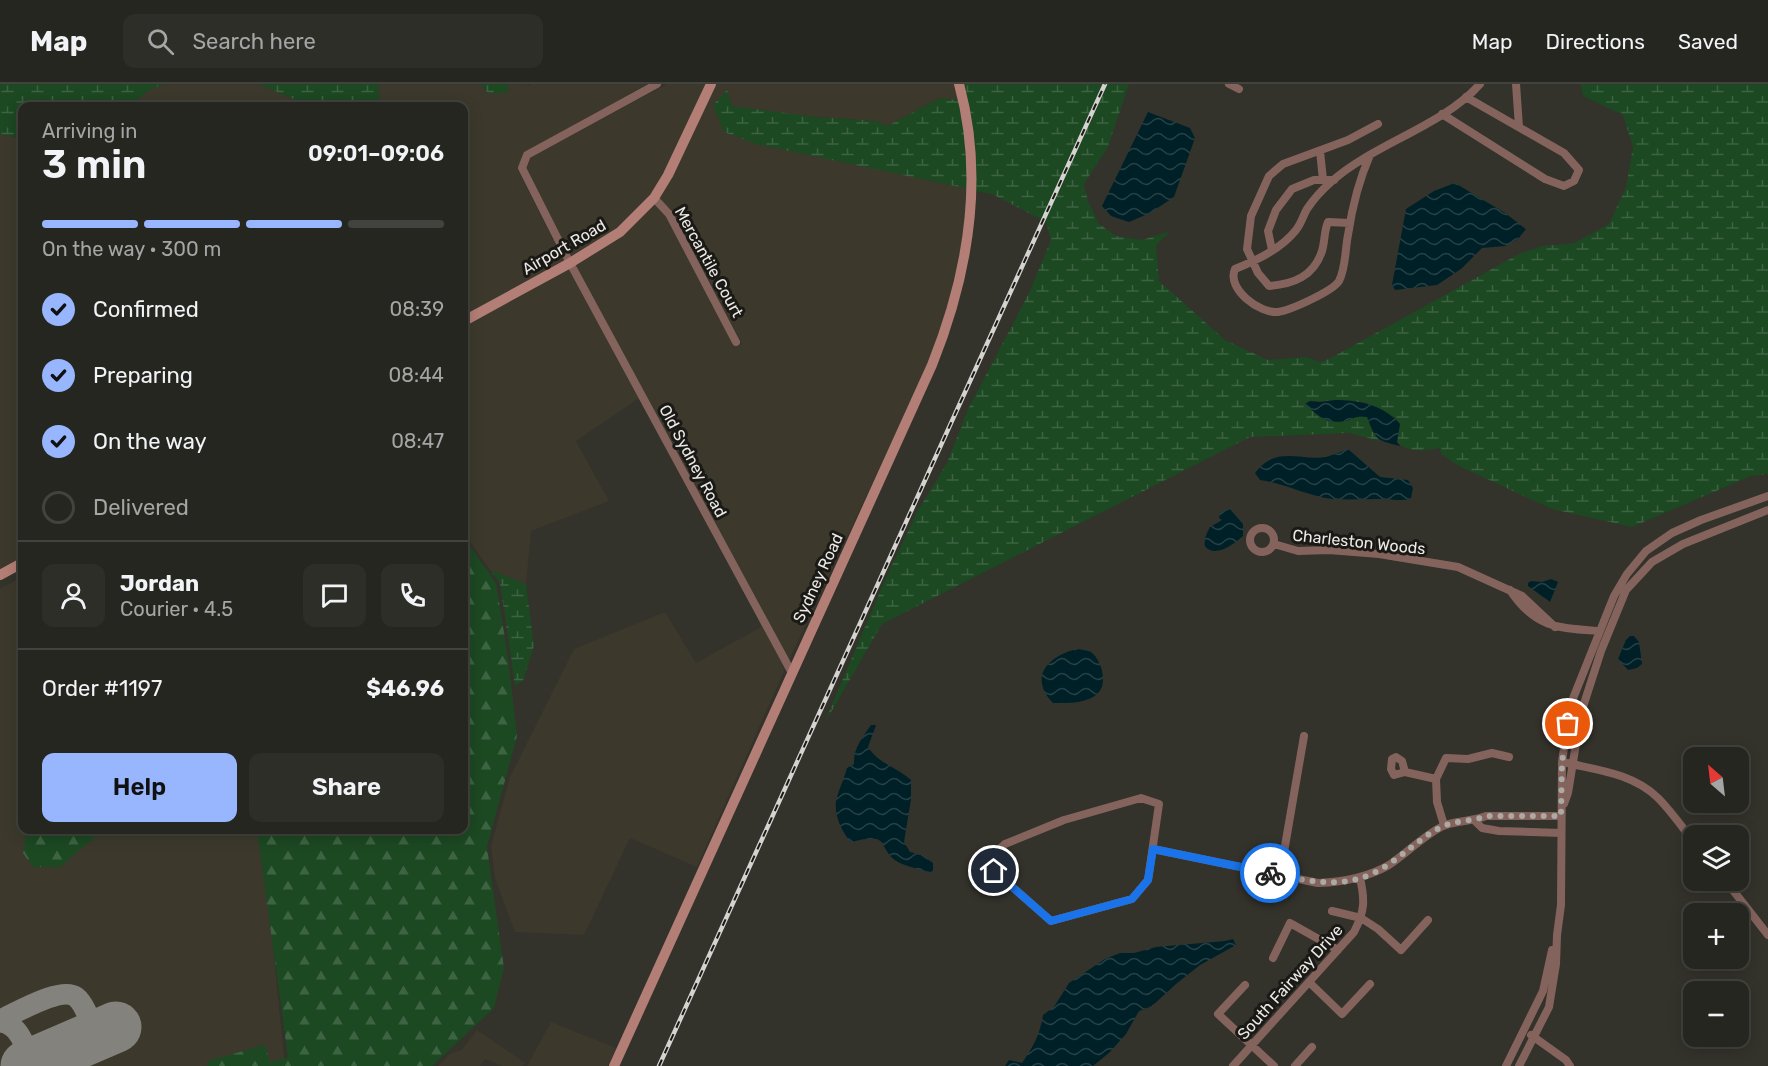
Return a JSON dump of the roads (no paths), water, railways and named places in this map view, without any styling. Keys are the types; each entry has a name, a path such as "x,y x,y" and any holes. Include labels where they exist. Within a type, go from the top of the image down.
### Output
{"street":[{"name":"Old Sydney Road","path":"657,84 526,155 522,168 570,263 792,673"},
{"name":"Airport Road","path":"468,319 570,263 620,232 654,198 668,175 711,84"},
{"name":"Sydney Road","path":"614,1066 932,365 948,323 961,276 969,232 973,189 971,146 959,84"},
{"path":"1229,84 1239,89"},
{"path":"1370,155 1362,173 1339,282 1321,294 1277,312 1262,308 1241,295 1234,282 1235,269 1272,250 1296,230 1307,209 1334,180 1370,155 1442,114 1480,84"},
{"path":"1516,84 1519,128"},
{"path":"1442,114 1545,179 1564,186 1574,182 1579,170 1563,153 1466,97"},
{"path":"1350,223 1328,222 1322,250 1315,268 1288,284 1269,286 1258,273 1247,249 1251,216 1269,176 1282,164 1320,151 1378,124"},
{"path":"1320,151 1323,180"},
{"path":"1272,250 1268,231 1275,210 1292,189 1314,180 1334,180"},
{"name":"Mercantile Court","path":"654,198 669,214 736,342"},
{"path":"1520,1066 1549,1007 1556,964 1561,905 1562,762 1570,706 1599,631 1618,588 1646,551 1672,533 1768,496"},
{"path":"1561,814 1569,793 1581,713 1600,651 1626,590 1652,562 1683,544 1768,510"},
{"name":"Charleston Woods","path":"1274,544 1298,551 1329,550 1379,554 1458,567 1522,596 1555,627 1599,631"},
{"path":"0,576 18,565"},
{"path":"1280,875 1304,736"},
{"path":"1444,825 1437,802 1436,779 1446,758 1468,759 1492,753 1509,758"},
{"path":"1562,762 1628,778 1644,786 1657,797 1683,829"},
{"path":"1405,772 1436,779"},
{"path":"1142,798 1159,804 1153,849 1148,880 1132,899 1051,921 994,871 991,857 1005,844 1064,820 1142,798"},
{"path":"1153,849 1318,883 1341,882 1360,878 1388,865 1444,825 1475,821 1486,816 1561,814"},
{"path":"1475,821 1482,828 1499,831 1561,833"},
{"name":"South Fairway Drive","path":"1233,1066 1354,932 1361,918 1365,897 1360,878"},
{"path":"1734,891 1768,935"},
{"path":"1332,911 1361,918 1378,928 1401,950 1428,920"},
{"path":"1273,957 1290,923 1338,950"},
{"path":"1506,1066 1543,991 1552,958 1553,941 1557,935"},
{"path":"1309,982 1342,1014 1370,984"},
{"path":"1245,985 1218,1014 1274,1066"},
{"path":"1524,1032 1566,1060 1570,1066"},
{"path":"1295,1066 1312,1047"}],"water":[{"path":"1148,112 1190,128 1195,138 1174,197 1150,213 1129,222 1111,216 1102,206"},
{"path":"1455,183 1505,213 1526,229 1518,239 1505,246 1482,248 1461,269 1437,285 1395,290 1392,285 1406,209 1434,191"},
{"path":"1335,400 1370,405 1386,412 1400,424 1397,442 1400,446 1378,438 1367,417 1360,416 1338,422 1327,420 1305,404 1310,401"},
{"path":"1348,449 1380,477 1408,480 1413,488 1411,498 1401,500 1332,499 1260,480 1255,473 1271,459 1288,456 1326,457"},
{"path":"1229,508 1243,524 1243,536 1222,550 1212,551 1205,547 1208,530 1222,520 1219,518 1220,514"},
{"path":"1551,579 1558,582 1550,602 1528,586 1531,581 1542,582"},
{"path":"1630,636 1634,636 1639,642 1642,664 1628,670 1618,659"},
{"path":"1077,649 1091,652 1098,661 1103,673 1100,691 1091,698 1081,701 1053,703 1042,685 1045,669 1058,657"},
{"path":"871,725 876,725 868,747 872,753 911,780 911,799 904,842 910,852 922,855 933,863 931,872 898,862 891,857 879,840 864,839 851,842 839,823 836,812 838,794 847,768 854,764 857,748"},
{"path":"1233,939 1236,945 1200,965 1152,1006 1139,1011 1126,1034 1093,1066 1005,1066 1009,1060 1022,1063 1036,1040 1043,1015 1054,1007 1069,983 1105,959 1120,953 1134,953 1156,947"}],"railway":[{"path":"659,1066 1105,84"}]}
